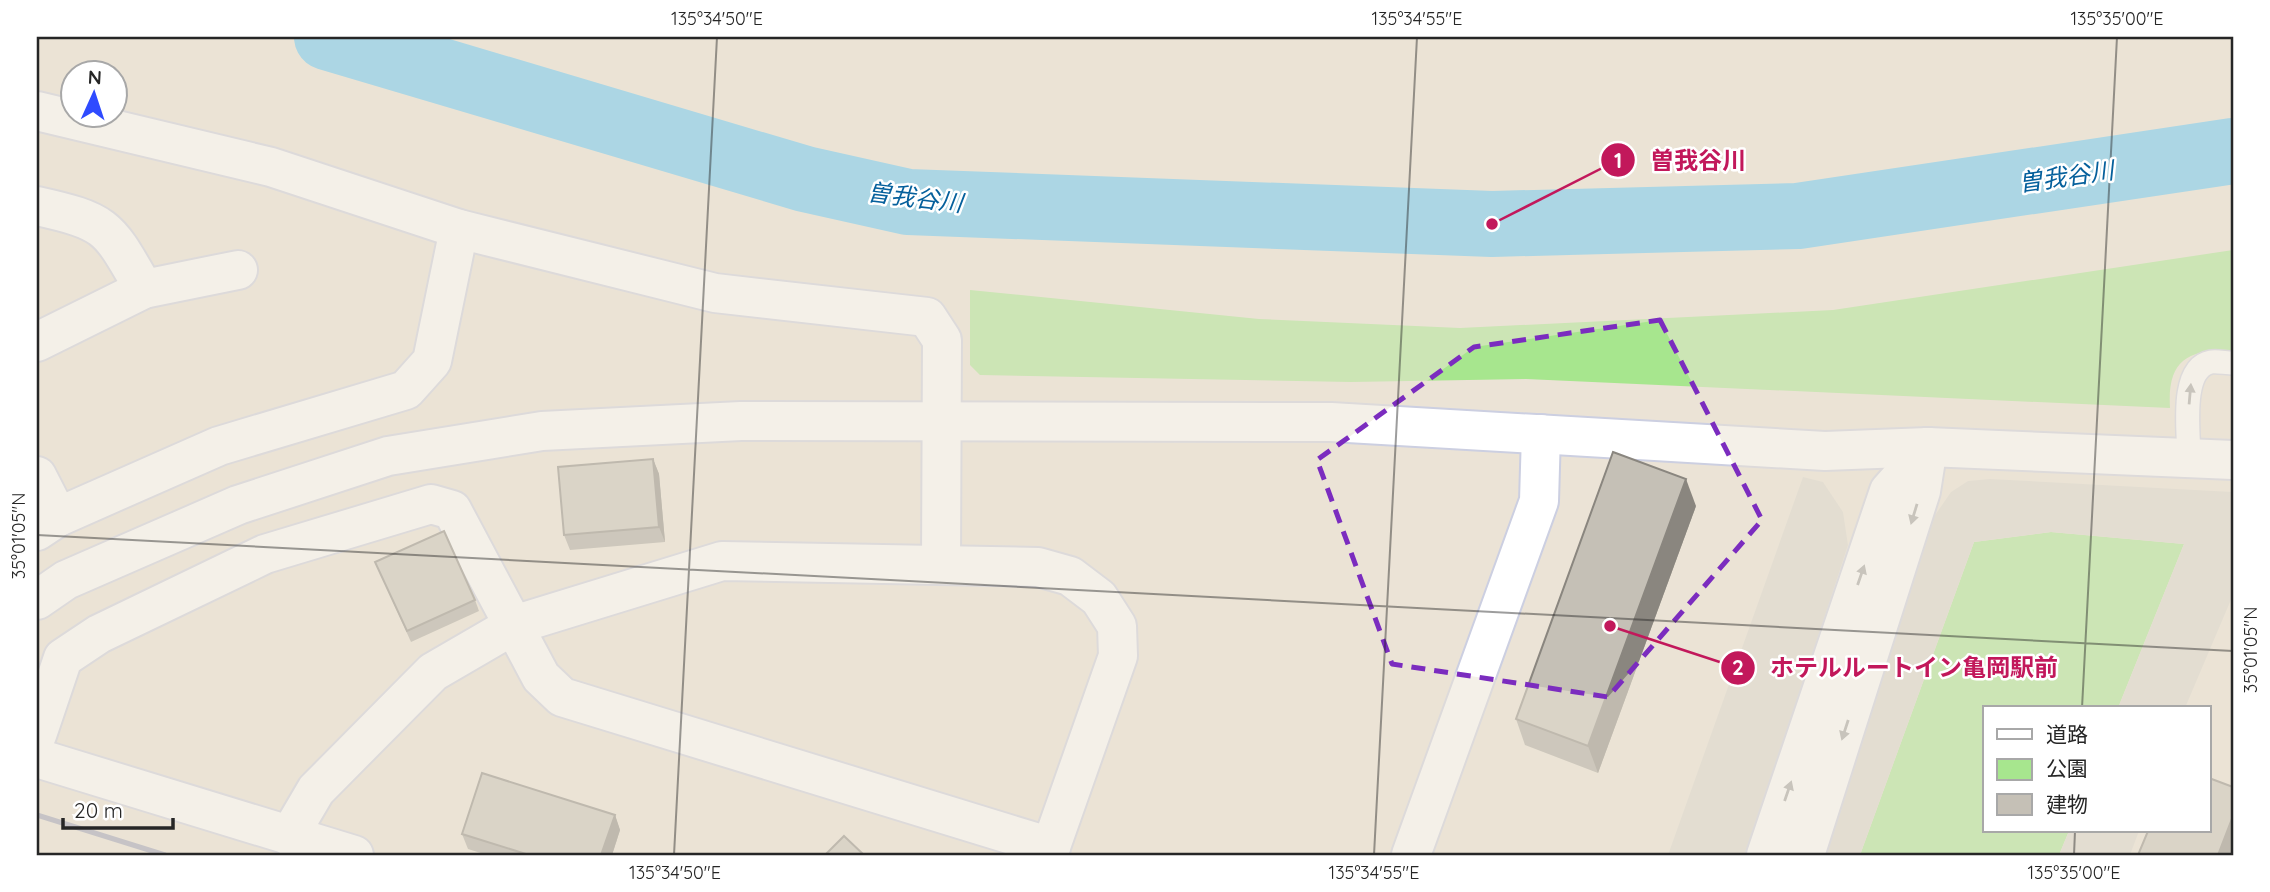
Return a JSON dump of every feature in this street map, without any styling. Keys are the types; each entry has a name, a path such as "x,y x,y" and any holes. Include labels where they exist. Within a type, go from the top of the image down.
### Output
{"street":[{"path":"37,111 271,167 459,229 715,293 927,317 943,340 940,420 941,564"},
{"path":"37,206 85,216 113,235 144,289"},
{"path":"37,476 47,524 219,446 406,390 432,360 459,229"},
{"path":"37,342 144,289 238,270"},
{"path":"37,600 66,580 238,505 388,456 542,431 741,421 1331,422 1825,451 1928,447 2233,460"},
{"path":"1411,855 1539,501 1541,434"},
{"path":"1766,855 1889,491 1928,447"},
{"path":"1805,855 1917,502 1928,447"},
{"path":"37,735 63,658 99,634 265,554 431,504 452,510 514,625 541,677 562,697 1049,851 1118,656 1117,626 1099,598 1070,576 1038,567 722,561 514,625 433,672 316,790 289,836"},
{"path":"37,758 354,855"}],"lane":[{"path":"2189,458 2189,386 2197,369 2210,362 2233,363"}],"highlighted area":[{"path":"1660,320 1762,520 1608,697 1392,664 1317,460 1474,347"}],"green space":[{"path":"2233,250 2233,351 2204,352 2184,360 2172,378 2170,408 1526,379 1351,382 980,375 970,365 970,290 1259,319 1460,328 1833,310"},
{"path":"2051,532 2184,544 2119,706 1983,706 1983,832 2069,832 2059,855 1860,855 1974,542"}],"shaded area":[{"path":"1803,477 1823,482 1843,512 1848,545 1747,855 1668,855"},
{"path":"1990,479 2233,492 2233,595 2186,706 2119,706 2184,544 2051,532 1974,542 1860,855 1822,855 1933,518 1951,492 1968,481"},
{"path":"2069,832 2139,832 2130,855 2059,855"}],"building":[{"path":"1613,452 1686,479 1588,746 1516,719"},
{"path":"653,459 659,527 564,535 558,467"},
{"path":"444,531 475,600 407,631 375,562"},
{"path":"482,773 615,815 601,855 529,855 462,834"},
{"path":"2210,778 2233,787 2233,816 2218,855 2138,855 2148,832 2210,832"},
{"path":"844,836 864,855 825,855"}],"waterway":[{"name":"曽我谷川","path":"327,37 805,179 908,202 1492,224 1798,216 2233,151"}],"railway":[{"path":"37,815 165,855"}],"place":[{"name":"曽我谷川","path":"1492,224"},
{"name":"ホテルルートイン亀岡駅前","path":"1610,626"}]}
